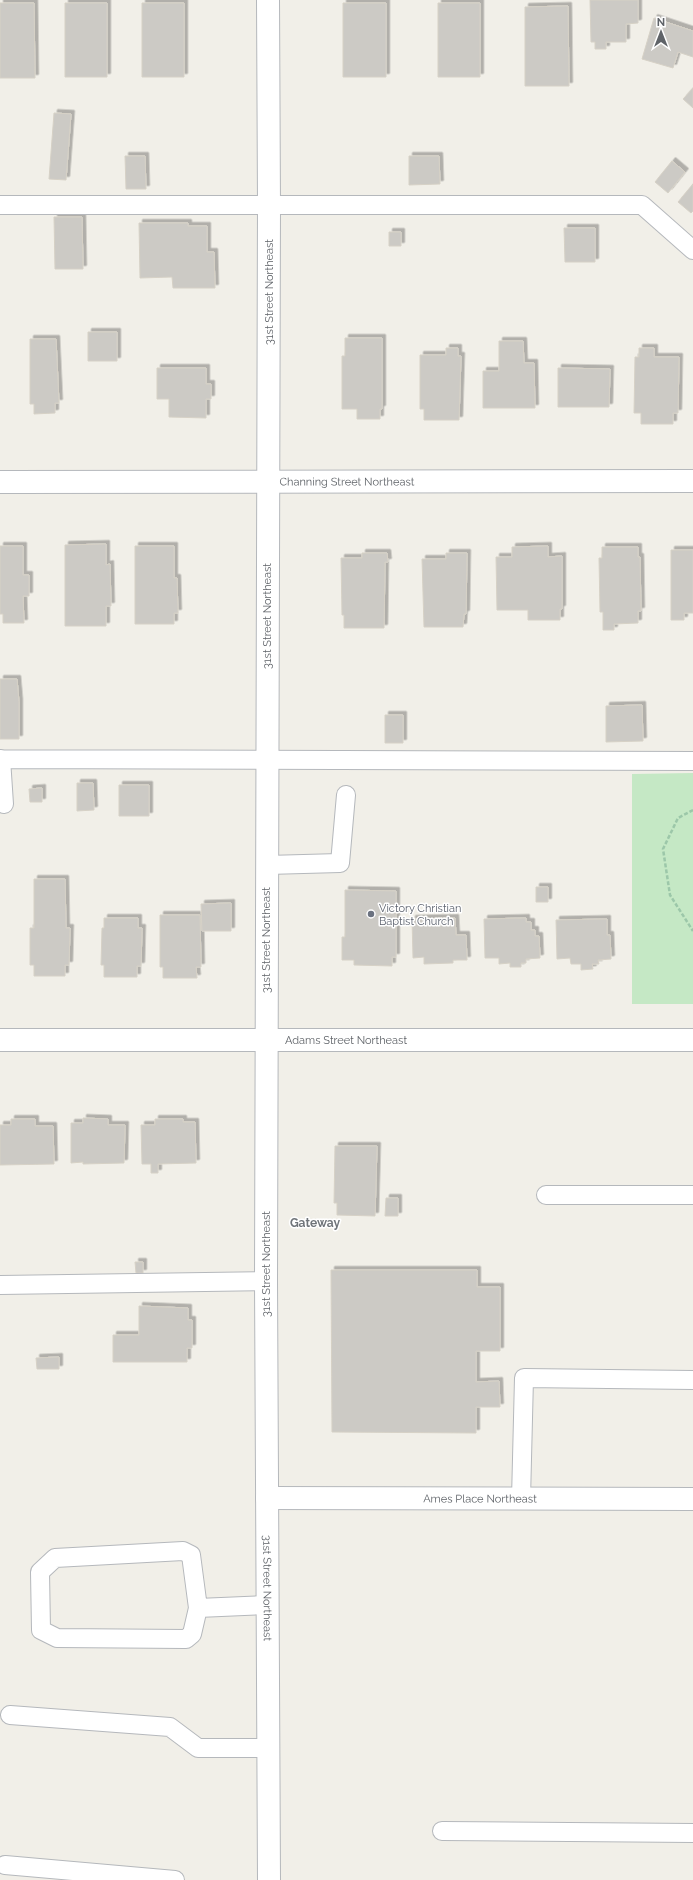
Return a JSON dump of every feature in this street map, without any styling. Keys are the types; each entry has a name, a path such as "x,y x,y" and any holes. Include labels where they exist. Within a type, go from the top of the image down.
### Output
{"street":[{"name":"31st Street Northeast","path":"268,0 269,205 266,1281 269,1880"},
{"name":"Channing Street Northeast","path":"0,482 693,480"},
{"name":"Adams Street Northeast","path":"0,1040 693,1040"},
{"name":"Ames Place Northeast","path":"267,1498 693,1499"}],"lane":[{"path":"0,205 642,205 693,250"},
{"path":"4,804 1,759 693,761"},
{"path":"267,865 340,863 346,794"},
{"path":"546,1195 693,1195"},
{"path":"0,1285 266,1281"},
{"path":"520,1499 524,1378 693,1380"},
{"path":"183,1550 191,1555 198,1608 192,1634 186,1639 57,1638 40,1630 40,1572 55,1558 183,1550"},
{"path":"198,1608 267,1605"},
{"path":"10,1715 170,1727 198,1748 268,1748"},
{"path":"442,1831 693,1833"},
{"path":"5,1864 175,1880"}],"path":[{"path":"693,810 678,818 663,849 670,895 693,931"}],"green space":[{"path":"693,773 693,1004 632,1004 632,774"}],"building":[{"path":"590,0 638,0 638,23 626,24 626,42 606,42 606,49 595,49 595,42 591,42"},
{"path":"0,3 34,3 35,78 0,78"},
{"path":"65,3 107,3 107,77 65,77"},
{"path":"142,3 184,3 184,77 142,77"},
{"path":"343,3 386,3 386,77 343,77"},
{"path":"438,3 480,3 480,77 438,77"},
{"path":"568,6 569,86 525,86 525,7"},
{"path":"654,18 693,31 693,57 678,52 673,68 642,59"},
{"path":"693,88 693,108 683,99"},
{"path":"54,113 71,114 66,180 49,179"},
{"path":"125,156 145,156 146,189 126,189"},
{"path":"409,156 439,156 440,184 409,185"},
{"path":"672,161 685,172 668,193 655,182"},
{"path":"693,184 693,211 691,213 678,202"},
{"path":"54,217 82,217 83,269 55,269"},
{"path":"139,223 188,223 188,226 207,226 207,252 214,252 215,288 173,288 172,277 140,278"},
{"path":"564,228 595,228 595,262 565,262"},
{"path":"389,232 401,232 401,246 389,246"},
{"path":"88,332 117,332 117,361 88,361"},
{"path":"345,338 382,338 382,409 380,409 380,419 357,419 357,409 342,409 342,356 345,356"},
{"path":"30,339 56,339 59,403 55,403 55,413 34,414 34,404 30,404"},
{"path":"499,341 523,341 524,363 534,363 535,408 483,408 483,371 499,371"},
{"path":"446,348 458,348 458,356 461,356 459,420 424,420 424,409 420,409 420,355 446,355"},
{"path":"639,348 654,348 654,357 679,357 678,413 673,413 673,424 641,424 641,413 634,413 635,357 639,357"},
{"path":"157,368 206,368 206,384 211,384 211,399 206,399 206,418 169,417 169,399 157,399"},
{"path":"558,368 610,369 609,407 558,407"},
{"path":"106,544 106,565 110,564 111,606 106,606 106,626 65,626 65,545"},
{"path":"0,546 23,546 23,575 29,575 29,596 23,596 24,623 3,623 3,614 0,614"},
{"path":"135,546 174,546 174,578 177,578 178,613 174,613 174,624 135,624"},
{"path":"548,546 548,557 562,556 562,609 560,609 560,620 528,620 528,610 497,610 496,557 512,557 512,547"},
{"path":"602,547 638,547 638,557 640,557 641,611 638,611 638,623 614,624 614,630 603,630 603,612 600,612 599,558 602,558"},
{"path":"671,550 693,550 693,613 684,613 684,620 671,620"},
{"path":"362,553 387,553 388,562 385,562 384,628 344,628 344,615 342,615 341,558 362,558"},
{"path":"446,553 467,553 466,614 464,614 463,627 424,627 422,559 446,559"},
{"path":"0,679 17,679 19,702 19,739 0,739"},
{"path":"642,705 643,741 606,742 606,706"},
{"path":"385,715 403,715 403,743 385,743"},
{"path":"77,783 93,783 94,810 77,811"},
{"path":"119,785 149,785 149,816 119,816"},
{"path":"42,788 42,802 30,802 29,789"},
{"path":"34,879 65,879 66,928 70,928 69,965 65,965 65,976 34,976 34,965 30,965 30,928 34,928"},
{"path":"536,887 548,887 548,902 536,902"},
{"name":"Victory Christian Baptist Church","path":"345,890 396,891 396,957 392,957 392,966 354,965 354,960 342,960 342,937 345,937"},
{"path":"231,903 231,931 202,931 201,904"},
{"path":"160,915 200,915 201,967 196,967 197,978 163,978 163,967 160,967"},
{"path":"104,918 138,918 138,928 142,928 141,966 137,966 137,977 104,977 104,965 101,965 102,928 104,928"},
{"path":"455,918 456,935 466,935 467,960 453,960 453,963 424,964 424,957 413,958 412,919"},
{"path":"526,918 526,922 531,922 531,930 535,930 535,936 539,936 540,958 526,959 526,963 521,963 521,967 510,967 510,963 499,964 499,958 485,958 484,919"},
{"path":"607,919 607,935 610,935 611,959 598,960 599,964 592,964 593,969 581,970 581,964 571,964 570,958 557,959 556,920"},
{"path":"83,1118 108,1119 108,1125 125,1125 124,1163 71,1163 71,1123 83,1123"},
{"path":"11,1119 35,1119 35,1126 53,1126 54,1164 0,1165 0,1125 11,1125"},
{"path":"155,1119 183,1119 183,1122 195,1122 196,1163 158,1164 158,1173 151,1173 151,1164 142,1164 141,1125 155,1125"},
{"path":"335,1146 377,1146 375,1216 337,1215 337,1203 334,1203"},
{"path":"386,1198 398,1198 398,1216 385,1216"},
{"path":"135,1262 143,1262 143,1273 136,1273"},
{"path":"331,1270 477,1270 477,1287 500,1287 500,1351 476,1351 476,1382 499,1381 500,1407 476,1407 476,1433 332,1432"},
{"path":"139,1306 188,1308 188,1320 192,1320 192,1348 187,1348 187,1362 113,1362 113,1335 139,1335"},
{"path":"59,1357 59,1369 37,1369 36,1358"}],"place":[{"name":"Victory Christian Baptist Church","path":"371,914"}],"district":[{"name":"Gateway","path":"315,1223"}]}
